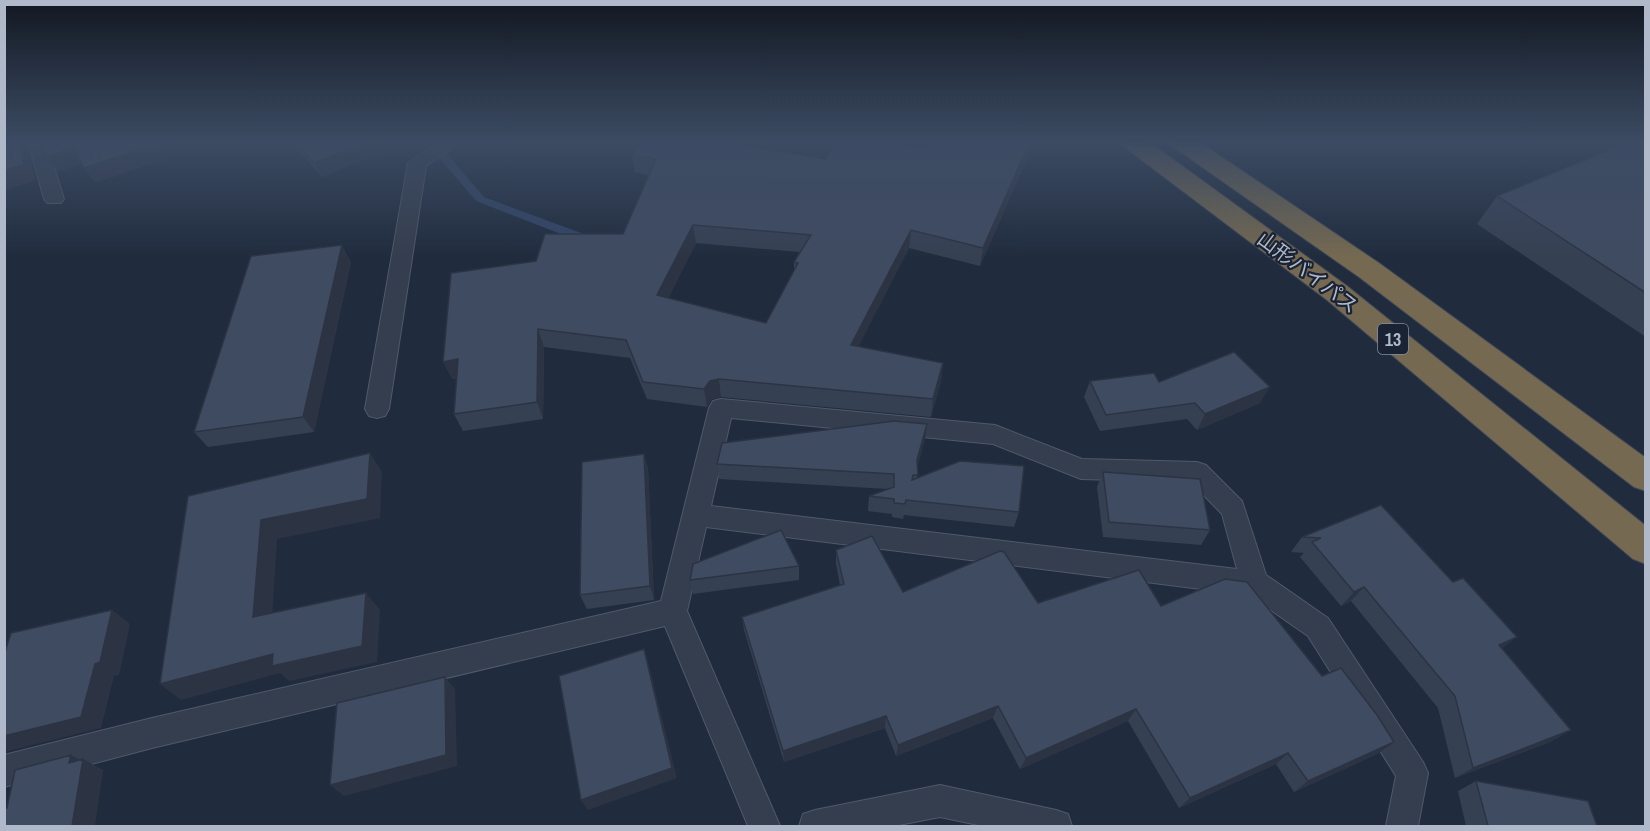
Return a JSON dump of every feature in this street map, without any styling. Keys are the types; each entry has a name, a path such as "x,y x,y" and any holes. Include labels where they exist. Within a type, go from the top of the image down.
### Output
{"highway":[{"name":"山形バイパス","path":"1184,180 1337,293 1646,548"},
{"name":"山形バイパス","path":"1238,180 1369,270 1646,477"}],"lane":[{"path":"48,180 54,199"},
{"path":"377,409 414,180"},
{"path":"764,826 673,611 721,408 995,435 1081,469 1197,472 1233,509 1255,583"},
{"path":"696,515 1255,583 1318,627 1412,773 1402,826"},
{"path":"4,771 152,733 673,611"},
{"path":"815,826 940,801 1056,826"}],"building":[{"path":"647,180 1013,180 983,248 911,230 851,345 943,363 933,399 719,379 710,381 704,389 643,382 626,340 538,329 537,402 454,414 458,359 443,362 451,273 536,261 545,234 623,234","holes":["693,225 811,235 794,262 798,263 766,323 657,295"]},
{"path":"1537,180 1646,180 1646,293 1497,196"},
{"path":"342,245 303,417 194,432 251,256"},
{"path":"1234,352 1270,387 1205,414 1195,403 1106,415 1090,381 1154,373 1159,382"},
{"path":"894,421 927,424 917,460 918,475 913,475 912,480 960,461 1024,466 1019,512 906,500 905,504 894,503 894,499 869,496 894,487 894,474 717,464 722,443"},
{"path":"370,453 367,499 261,520 253,617 366,593 362,646 272,666 273,654 160,684 188,496"},
{"path":"644,454 650,586 580,595 582,462"},
{"path":"1103,472 1200,479 1210,530 1109,522"},
{"path":"1381,505 1453,582 1463,578 1517,637 1499,645 1571,730 1473,768 1455,696 1364,587 1354,592 1312,542 1321,538 1302,537"},
{"path":"781,530 799,566 690,580 693,564"},
{"path":"872,536 903,592 1000,551 1004,552 1038,603 1139,570 1161,606 1225,579 1247,582 1322,676 1341,668 1377,715 1394,742 1308,781 1288,753 1190,798 1136,709 1026,758 998,706 898,745 886,716 783,751 742,617 844,584 836,550"},
{"path":"112,610 100,662 95,664 81,717 4,736 4,655 11,633"},
{"path":"644,649 672,768 581,800 559,676"},
{"path":"445,677 446,755 330,785 337,703"},
{"path":"71,755 69,763 83,759 72,826 4,826 4,808 7,808 15,770"},
{"path":"1476,781 1588,801 1597,826 1488,826"}],"waterway":[{"path":"463,180 480,199 588,240"}]}
